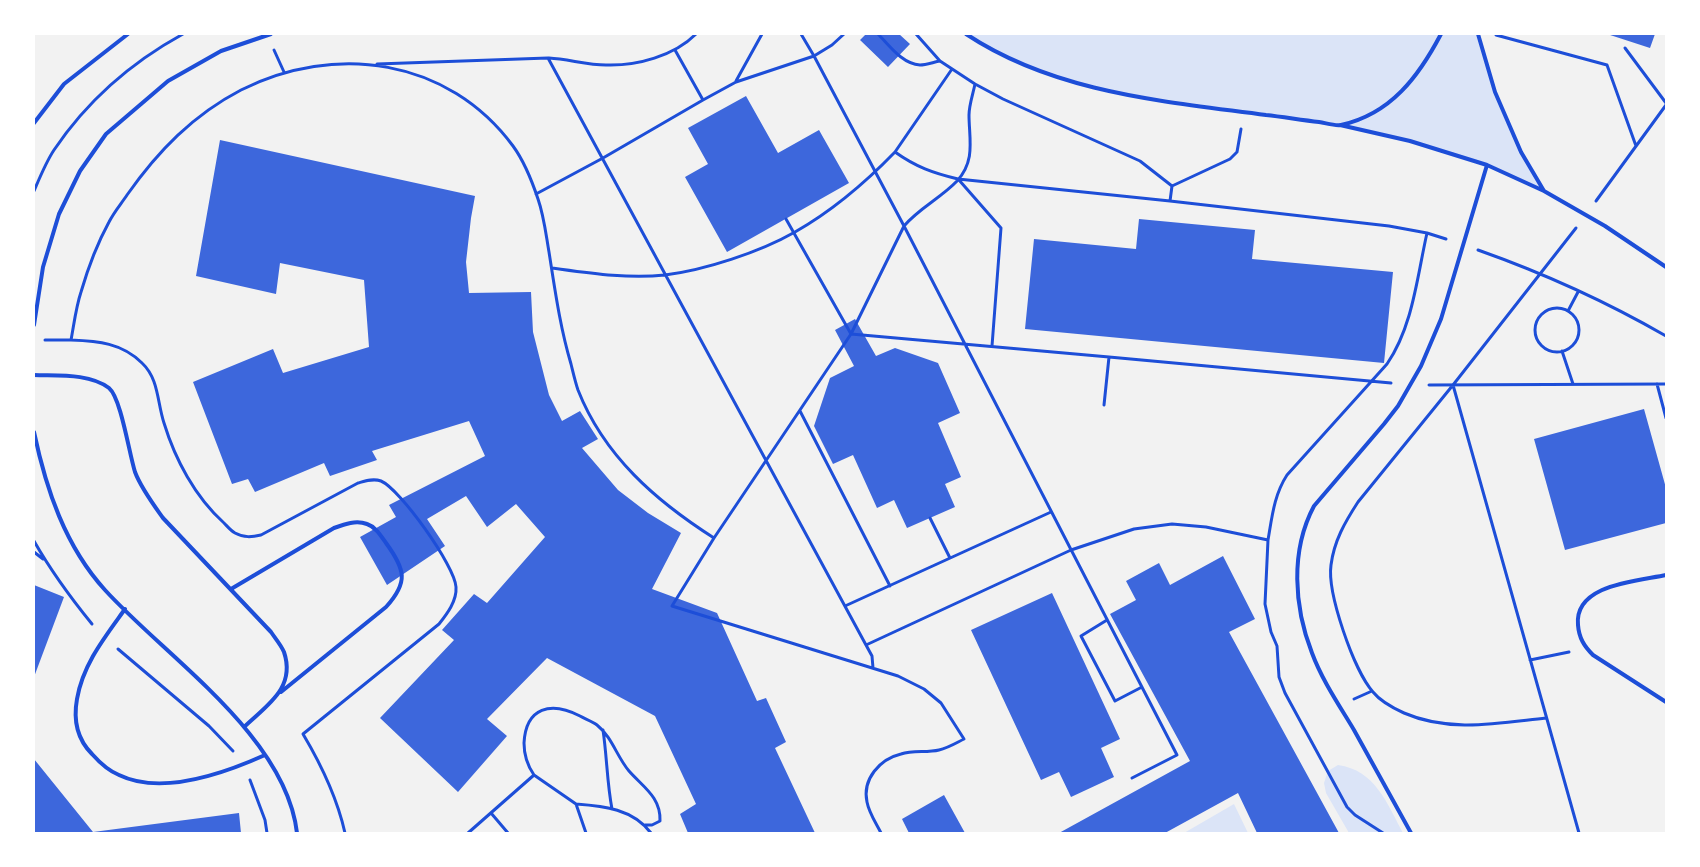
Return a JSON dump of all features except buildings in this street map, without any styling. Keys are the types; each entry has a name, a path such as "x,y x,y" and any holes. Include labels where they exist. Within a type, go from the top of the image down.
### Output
{"lane":[{"path":"34,123 64,84 128,34"},
{"path":"34,325 43,267 59,214 80,172 106,134 168,81 221,51 271,34"},
{"path":"966,34 1011,60 1064,80 1143,98 1339,125 1410,141 1487,165 1544,191 1605,226 1666,267"},
{"path":"1339,125 1375,112 1403,91 1415,77 1441,34"},
{"path":"1478,34 1494,92 1522,152 1544,191"},
{"path":"1411,833 1316,664 1305,635 1300,614 1297,590 1299,551 1309,516 1314,506 1398,406 1421,366 1441,319 1487,165"},
{"path":"34,375 82,378 99,383 114,394 119,405 136,474 150,500 163,518 271,632 283,651 288,669 285,683 279,693"},
{"path":"34,432 42,471 56,510 86,565 104,589 196,677 244,727 266,755 284,788 296,821 297,833"},
{"path":"230,589 334,528 358,522 375,528 395,556 403,575 397,596 386,607 279,693 244,727"},
{"path":"1666,575 1612,586 1592,594 1582,604 1578,620 1579,636 1593,656 1666,702"},
{"path":"125,609 96,648 84,675 77,698 75,716 77,732 85,747 102,764 119,776 141,782 170,783 219,773 266,755"}],"path":[{"path":"34,191 53,151 82,112 123,73 167,42 183,34"},
{"path":"72,340 80,295 94,255 110,220 136,182 165,146 193,120 224,99 257,82 284,72 317,66 548,58 605,66 629,64 675,50 696,34"},
{"path":"736,82 762,34"},
{"path":"801,34 876,172 1177,755 1132,778"},
{"path":"536,194 736,82 814,56 832,45 844,34"},
{"path":"878,34 910,63 921,65 940,61"},
{"path":"916,34 940,61 975,84 1003,99 1140,161 1172,186"},
{"path":"1491,34 1608,65 1636,146"},
{"path":"1546,718 1479,726 1450,724 1427,721 1383,702 1372,692 1344,634 1332,596 1330,566 1335,543 1345,522 1358,502 1586,216 1666,104 1625,48"},
{"path":"675,50 703,100"},
{"path":"548,58 872,656 873,668"},
{"path":"369,64 404,70 434,80 473,104 514,147 540,202 557,306 578,390 610,448 639,481 682,518 714,538"},
{"path":"552,268 610,275 666,274 704,267 750,252 794,233 837,203 876,172 895,152 952,69"},
{"path":"881,833 867,802 868,780 875,769 888,759 902,753 939,750 964,739 941,703 924,688 898,676 672,606 714,538 851,334 904,226 926,204 944,192 958,179 967,165 972,146 969,113 975,84"},
{"path":"1172,186 1234,156 1238,147 1243,112"},
{"path":"895,152 912,164 958,179 1389,226 1426,233 1539,274 1636,319 1666,336"},
{"path":"958,179 1001,228 992,346"},
{"path":"1170,202 1172,186"},
{"path":"786,219 851,334"},
{"path":"1383,833 1355,815 1347,807 1285,693 1280,677 1277,646 1271,632 1265,604 1268,540 1275,499 1287,475 1396,352 1407,323 1426,233"},
{"path":"1568,310 1578,292"},
{"path":"1554,308 1568,310 1577,322 1579,329 1574,343 1562,351 1555,352 1542,346 1534,334 1534,326 1541,314 1554,308"},
{"path":"851,334 1410,385 1666,384"},
{"path":"43,340 97,341 113,344 131,353 143,364 153,377 163,420 172,446 183,468 204,502 235,533 248,538 261,535 358,483 379,480 390,486 400,496 436,546 453,574 456,588 450,611 439,624 303,734 329,782 339,808 345,833"},
{"path":"1562,351 1573,384"},
{"path":"1104,405 1109,357"},
{"path":"1453,384 1579,833"},
{"path":"1657,384 1666,418"},
{"path":"800,411 890,586"},
{"path":"845,606 1052,512"},
{"path":"930,518 950,558"},
{"path":"866,645 1071,550 1134,529 1172,524 1206,527 1268,540"},
{"path":"34,541 45,561 73,601 105,637 226,742 243,765 254,787 266,820 267,833"},
{"path":"34,552 45,561"},
{"path":"1107,620 1081,636 1115,701 1142,687"},
{"path":"1530,660 1586,648"},
{"path":"645,825 652,825 660,821 660,812 654,797 642,782 629,771 603,730 596,724 574,713 558,708 543,709 531,718 525,734 524,750 527,766 534,775 576,804 601,806 628,814 645,825 651,833"},
{"path":"603,730 608,792 612,809"},
{"path":"468,833 534,775"},
{"path":"576,804 586,833"},
{"path":"491,813 508,833"}],"shaded area":[{"path":"966,34 1478,34 1495,92 1521,152 1544,191 1487,165 1410,141 1339,125 1103,90 1011,59"},
{"path":"1338,765 1351,768 1371,781 1385,800 1403,833 1349,833 1326,793 1324,783 1328,771"},
{"path":"1234,804 1248,833 1184,833"}]}
